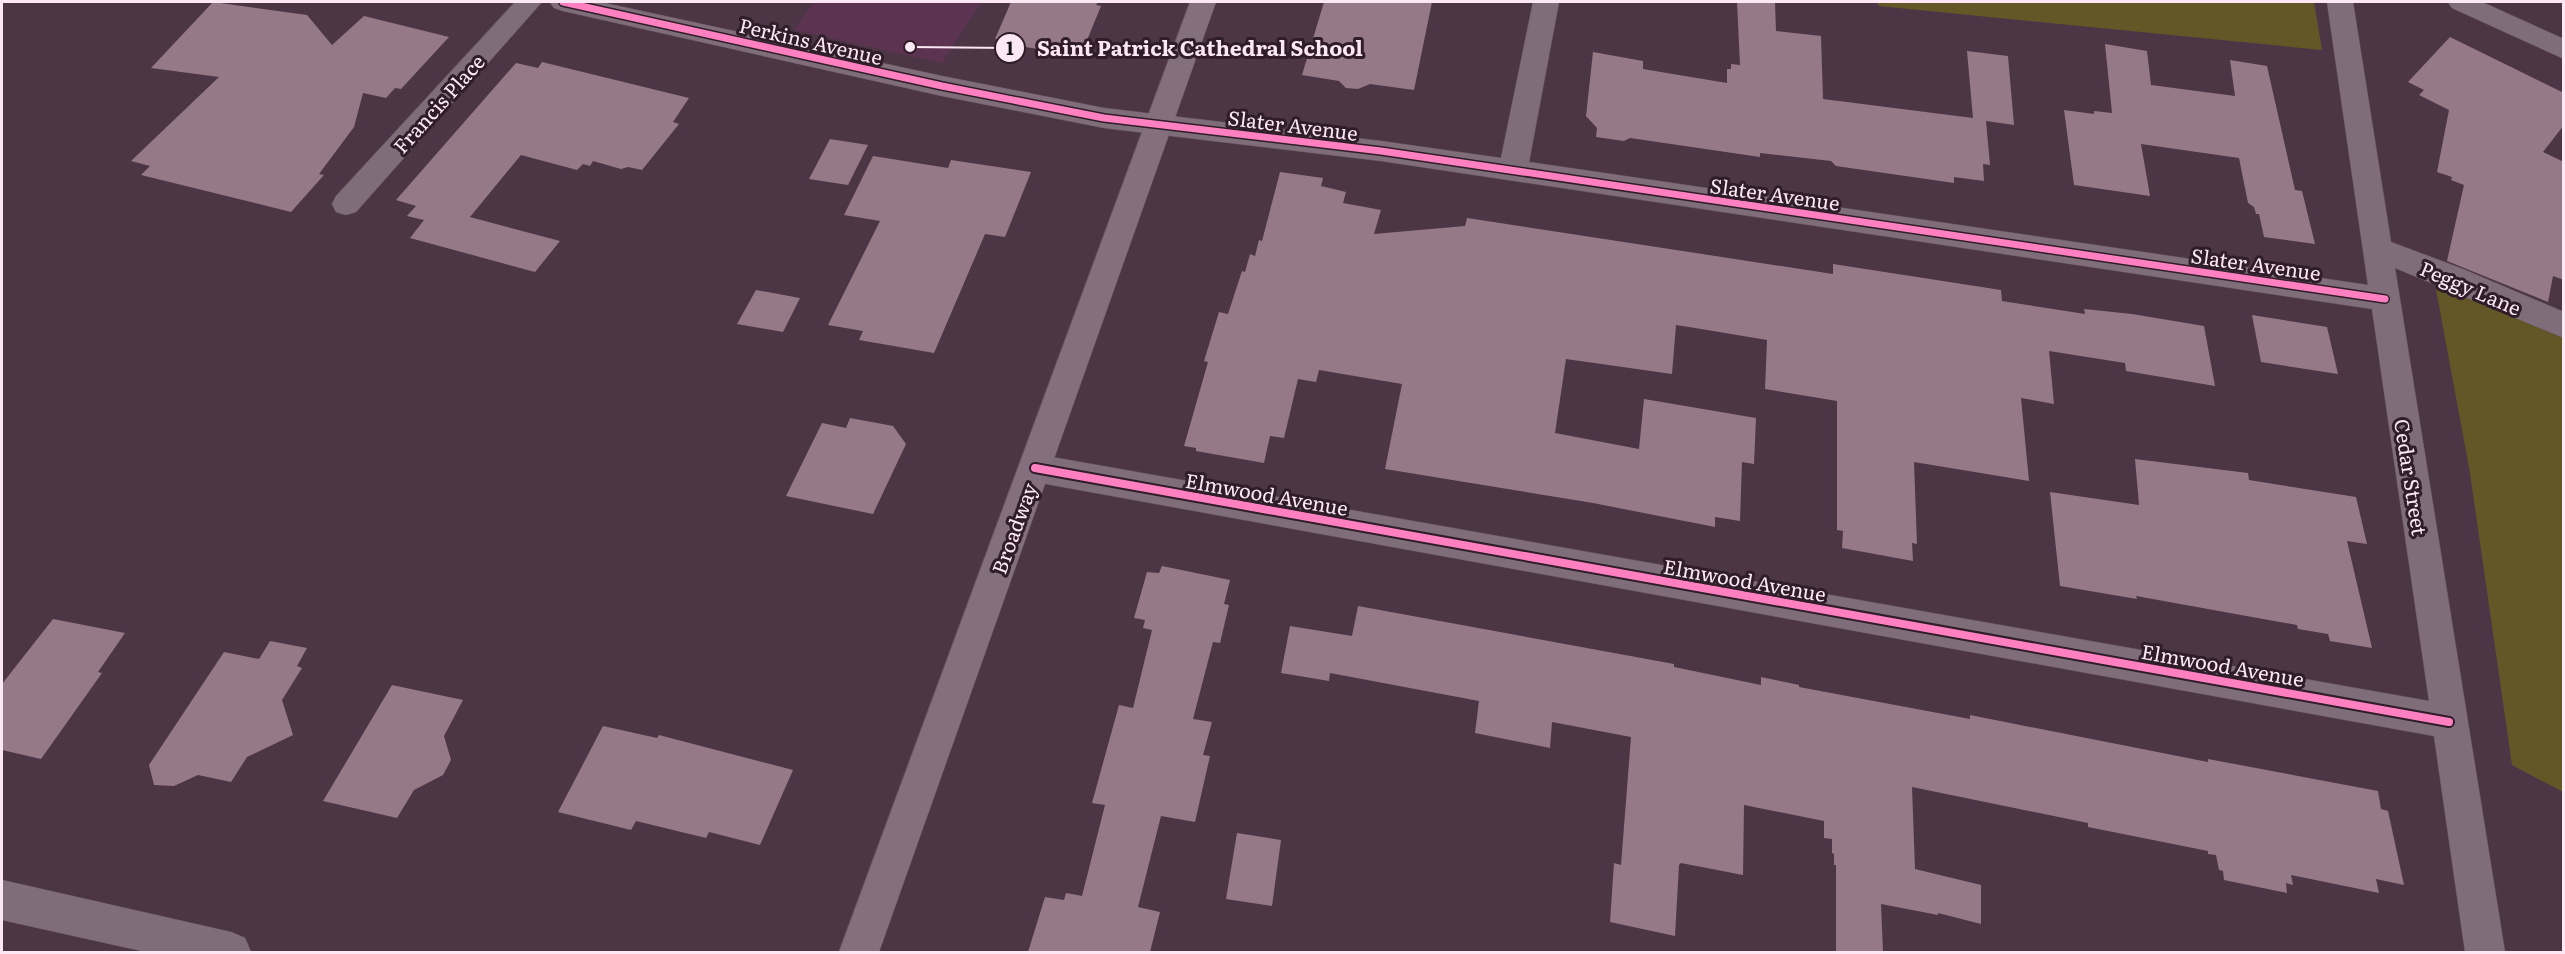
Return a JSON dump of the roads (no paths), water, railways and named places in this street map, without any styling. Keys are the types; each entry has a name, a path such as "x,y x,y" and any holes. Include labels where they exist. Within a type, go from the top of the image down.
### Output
{"main road":[{"name":"Broadway","path":"859,952 1203,2"}],"street":[{"name":"Francis Place","path":"346,204 529,2"},
{"name":"Perkins Avenue","path":"563,2 996,98 1104,118 1159,124"},
{"path":"1513,171 1546,2"},
{"name":"Cedar Street","path":"2340,2 2485,952"},
{"path":"2461,2 2564,50"},
{"name":"Slater Avenue","path":"1159,124 1358,148 2385,299"},
{"name":"Peggy Lane","path":"2378,249 2481,288 2564,326"},
{"name":"Elmwood Avenue","path":"1035,468 2449,722"},
{"path":"2,900 231,952"}],"place":[{"name":"Saint Patrick Cathedral School","path":"910,47"}]}
